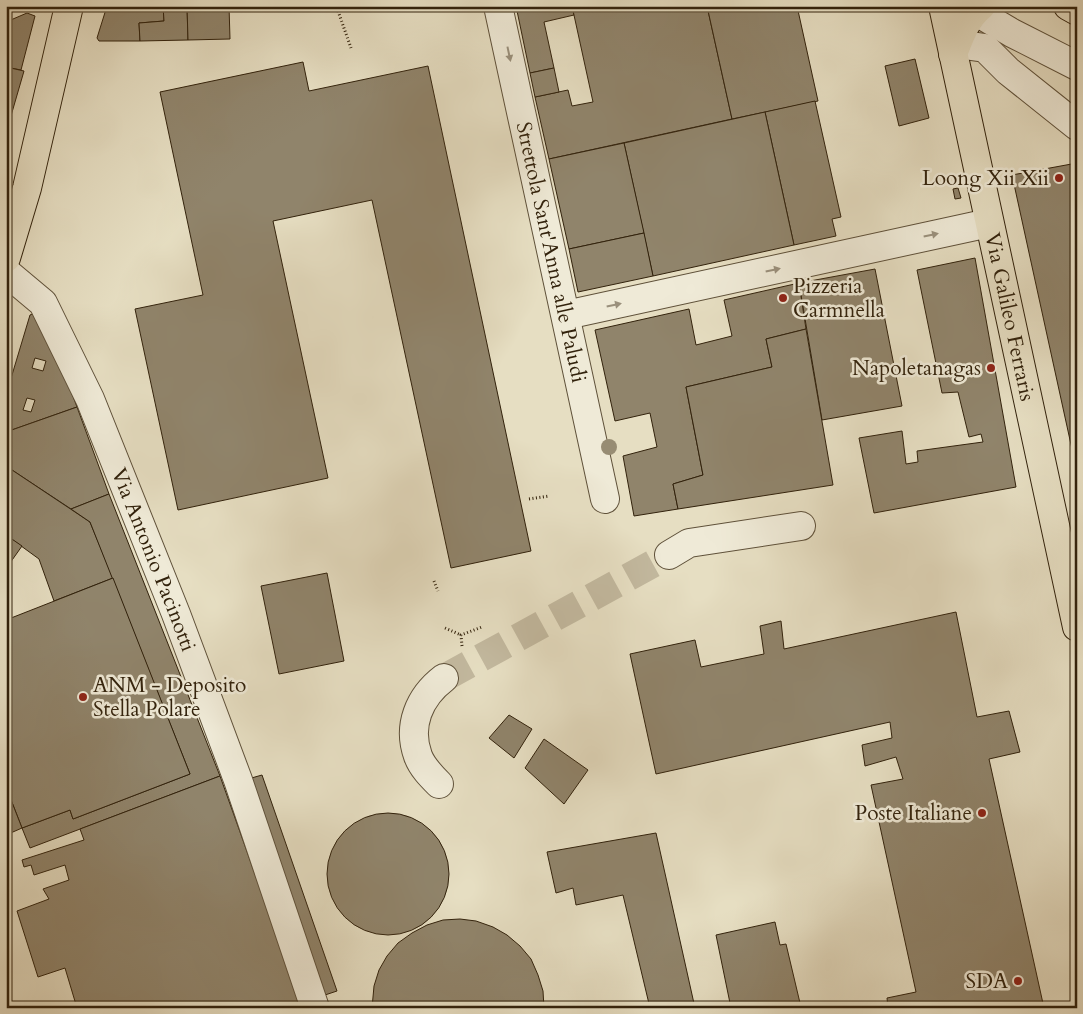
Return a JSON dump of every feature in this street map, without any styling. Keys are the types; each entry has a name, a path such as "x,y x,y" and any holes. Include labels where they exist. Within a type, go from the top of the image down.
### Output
{"main road":[{"path":"6,258 26,188 70,6"},
{"name":"Via Galileo Ferraris","path":"943,6 955,49 989,223 1077,627"},
{"path":"1068,6 1077,12"},
{"path":"955,49 961,32 978,9"}],"street":[{"name":"Strettola Sant'Anna alle Paludi","path":"498,6 605,499"},
{"path":"978,9 1012,32 1077,66"},
{"path":"955,49 985,48 1008,71 1077,126"},
{"path":"566,315 989,223"},
{"name":"Via Antonio Pacinotti","path":"6,272 42,303 90,400 176,614 238,780 315,1008"},
{"path":"669,555 689,543 801,526"},
{"path":"439,784 426,770 418,757 414,719 426,695 434,685 444,678"}],"path":[{"path":"338,11 351,48"},
{"path":"529,499 549,496"},
{"path":"434,581 438,591"},
{"path":"445,628 461,635 482,627"},
{"path":"461,635 462,646"}],"building":[{"path":"107,6 163,6 164,21 139,23 140,41 99,41 97,38"},
{"path":"163,6 187,6 188,40 140,41 139,23 164,21"},
{"path":"187,6 229,6 230,39 188,40"},
{"path":"516,6 572,6 574,15 544,22 554,68 530,73"},
{"path":"572,6 707,6 732,119 549,159 535,97 568,90 572,106 593,102"},
{"path":"707,6 797,6 818,101 732,119"},
{"path":"910,6 911,11 879,7"},
{"path":"27,13 35,16 21,70 6,67 6,22"},
{"path":"915,59 929,118 899,126 885,66"},
{"path":"303,62 309,91 428,66 531,551 451,568 372,200 273,221 328,478 178,510 135,309 203,295 160,92"},
{"path":"6,67 24,71 6,133"},
{"path":"554,68 559,92 535,97 530,73"},
{"path":"815,101 841,217 832,219 836,236 794,245 765,112"},
{"path":"765,112 794,245 653,276 624,143"},
{"path":"624,143 644,233 569,249 549,159"},
{"path":"1077,163 1077,472 1012,175"},
{"path":"958,188 961,198 955,199 953,189"},
{"path":"644,233 653,276 578,292 569,249"},
{"path":"975,258 1016,487 874,513 859,438 902,431 906,464 918,462 917,451 983,442 981,434 969,437 958,392 942,393 917,270"},
{"path":"875,269 902,406 822,420 799,283"},
{"path":"799,283 806,329 766,339 772,367 686,387 703,475 673,484 678,509 634,516 623,456 657,447 650,413 615,421 595,330 689,309 696,345 732,336 724,300"},
{"path":"41,310 77,407 6,432 6,395 30,315","holes":["35,358 46,361 43,371 32,368","27,398 35,400 31,412 23,410"]},
{"path":"806,329 833,485 678,509 673,484 703,475 686,387 772,367 766,339"},
{"path":"77,407 109,494 71,509 6,466 6,432"},
{"path":"6,466 90,522 113,578 54,601 39,559 6,535"},
{"path":"109,494 220,776 30,848 22,828 70,810 73,819 190,774 90,522 71,509"},
{"path":"6,535 22,546 10,563 6,561"},
{"path":"327,573 344,661 279,674 261,586"},
{"name":"ANM - Deposito Stella Polare","path":"113,578 190,774 73,819 70,810 22,828 6,787 6,620"},
{"path":"956,612 977,717 1009,711 1020,752 989,759 1044,1008 888,1008 887,998 916,992 871,785 903,779 896,757 865,766 862,745 892,738 890,722 656,774 630,654 695,640 701,667 764,654 760,626 781,621 784,649"},
{"path":"509,715 532,729 514,758 489,738"},
{"path":"544,739 588,770 564,804 525,768"},
{"path":"262,775 337,991 322,996 248,779"},
{"path":"220,776 303,1008 77,1008 65,968 38,977 17,911 49,899 43,889 69,880 65,865 34,875 31,865 24,867 22,860 84,840 80,829"},
{"path":"6,787 22,828 6,835"},
{"path":"388,813 400,814 411,818 422,823 431,831 439,840 444,851 448,862 448,886 444,897 439,908 431,917 422,925 411,930 400,934 388,935 376,934 365,930 354,925 345,917 337,908 332,897 328,886 327,874 328,862 332,851 337,840 345,831 354,823 365,818 376,814"},
{"path":"656,833 695,1008 650,1008 623,895 576,905 573,888 556,893 547,852"},
{"path":"460,919 476,921 493,927 507,935 520,946 531,959 538,975 543,991 544,1008 372,1008 374,986 379,970 387,956 398,943 427,925 443,920"},
{"path":"775,922 780,945 786,944 800,1003 789,1003 790,1008 731,1008 716,935"}],"tunnel":[{"path":"444,678 669,555"}],"place":[{"name":"Loong Xii Xii","path":"1059,178"},
{"name":"Pizzeria Carmnella","path":"783,298"},
{"name":"Napoletanagas","path":"991,368"},
{"name":"ANM - Deposito Stella Polare","path":"83,697"},
{"name":"Poste Italiane","path":"982,813"},
{"name":"SDA","path":"1018,981"}]}
